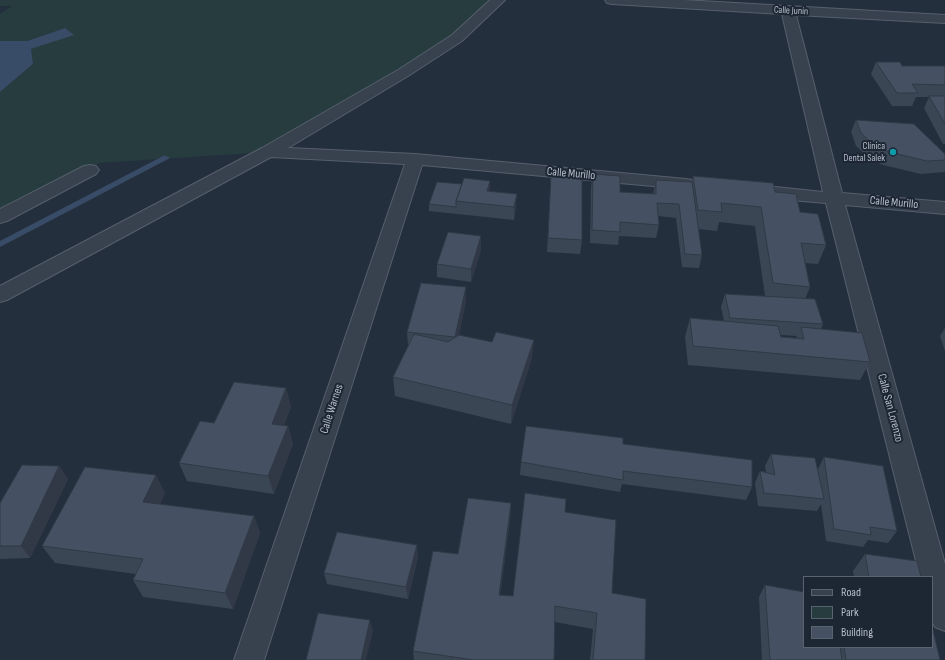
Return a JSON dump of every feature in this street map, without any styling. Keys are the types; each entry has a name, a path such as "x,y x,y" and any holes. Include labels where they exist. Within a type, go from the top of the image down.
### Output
{"street":[{"path":"0,295 268,152 403,73 457,38 498,0"},
{"name":"Calle Junín","path":"612,0 945,19"},
{"name":"Calle San Lorenzo","path":"788,11 834,198 945,617"},
{"name":"Calle Murillo","path":"268,152 415,159 700,186"},
{"name":"Calle Warnes","path":"249,660 415,159"},
{"path":"0,217 90,170"},
{"name":"Calle Murillo","path":"747,190 945,208"}],"green space":[{"path":"0,0 498,0 457,38 268,152 99,163 0,217 0,92 33,64 30,49 73,35 65,28 27,41 0,41 0,14 12,6 0,6"}],"water":[{"path":"65,28 74,35 31,49 33,64 0,92 0,41 27,41"}],"building":[{"path":"876,62 900,62 902,66 945,66 945,85 912,84 918,93 897,93"},
{"path":"929,96 945,96 945,124"},
{"path":"856,120 914,124 945,154 945,160 927,161 889,152 875,146 861,133"},
{"path":"593,174 620,176 620,192 656,194 656,180 692,182 702,255 685,254 679,204 657,203 659,225 620,222 620,232 592,230"},
{"path":"551,175 582,177 582,240 548,238"},
{"path":"693,176 773,183 775,192 796,194 800,212 818,214 826,245 801,243 810,287 773,283 761,207 721,203 722,212 698,210"},
{"path":"464,178 490,181 487,191 517,194 514,207 456,201"},
{"path":"437,182 462,184 456,201 456,207 429,204"},
{"path":"448,232 481,236 471,269 437,264"},
{"path":"421,283 466,287 455,337 407,332"},
{"path":"725,294 815,299 823,324 730,318"},
{"path":"690,318 778,326 781,337 804,339 801,327 862,333 870,362 693,346"},
{"path":"496,332 534,340 512,405 393,377 414,334 448,342 459,335 492,342"},
{"path":"234,382 286,388 272,424 288,426 268,476 179,463 200,421 214,423"},
{"path":"526,426 623,438 623,444 752,460 752,487 623,471 623,480 521,462"},
{"path":"771,454 815,458 824,499 764,493 760,471 775,475"},
{"path":"824,457 883,466 897,531 870,527 871,535 834,529"},
{"path":"22,465 59,466 21,546 0,546 0,503"},
{"path":"85,467 156,475 143,502 254,516 225,593 133,580 143,559 42,546"},
{"path":"525,493 566,499 565,512 616,520 612,593 646,599 645,660 593,660 597,613 555,606 554,660 474,660 413,651 433,551 458,554 468,498 511,503 499,595 513,596"},
{"path":"337,532 417,545 406,587 324,573"},
{"path":"865,554 917,561 921,576 869,576"},
{"path":"765,585 803,592 803,648 840,648 842,660 770,660"},
{"path":"318,613 370,620 361,660 306,660"},
{"path":"933,630 940,660 846,660 844,648 933,648"}],"waterway":[{"path":"0,244 166,158"}],"place":[{"name":"Clínica Dental Salek","path":"893,152"}]}
